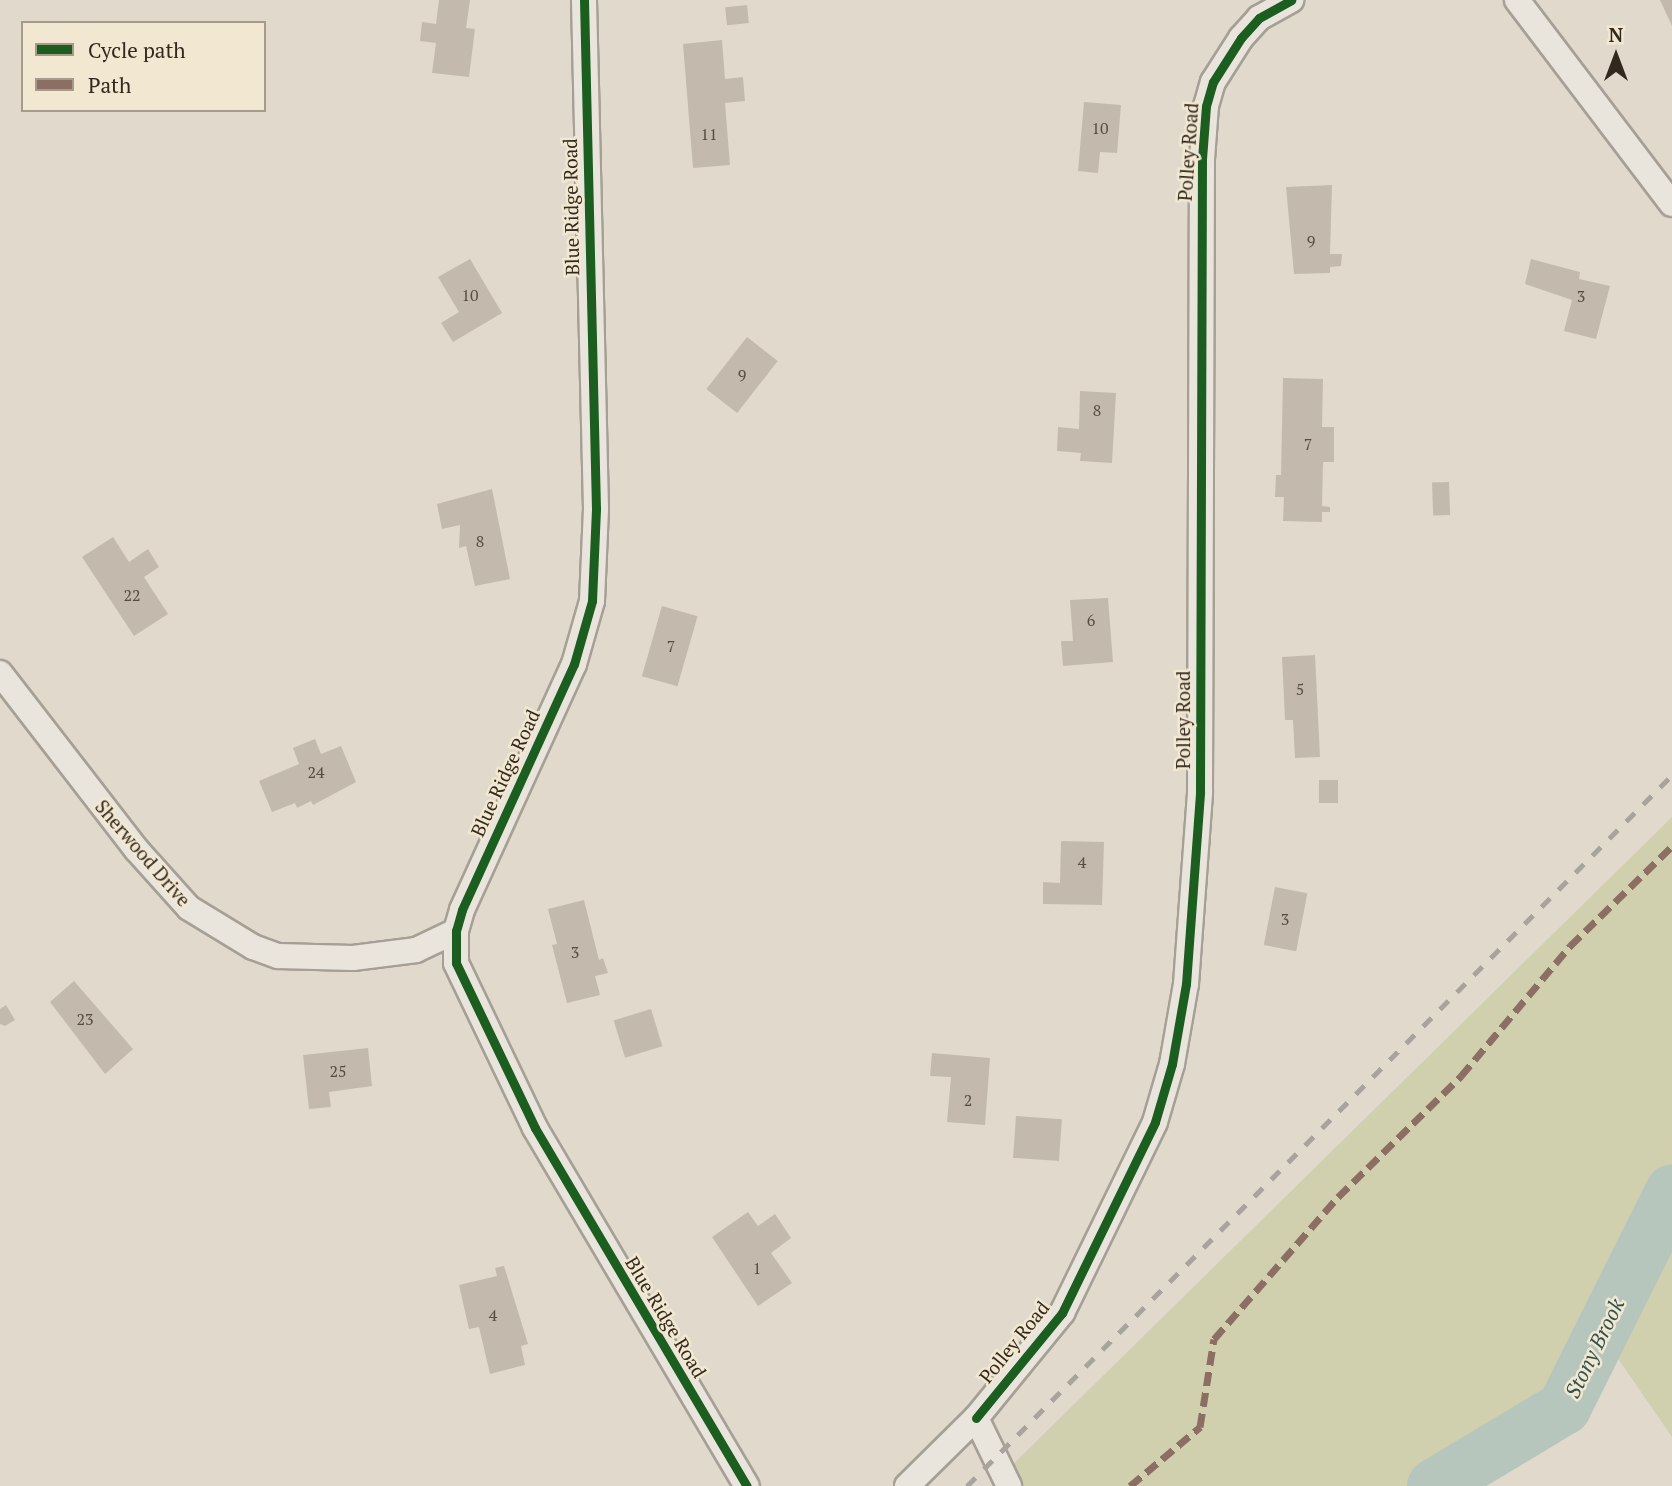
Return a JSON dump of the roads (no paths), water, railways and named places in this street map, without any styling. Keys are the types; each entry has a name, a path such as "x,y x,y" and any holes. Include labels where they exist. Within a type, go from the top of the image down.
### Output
{"street":[{"name":"Blue Ridge Road","path":"584,0 596,509 592,601 574,664 456,931 456,963 535,1128 747,1486"},
{"name":"Polley Road","path":"907,1486 976,1418 1062,1313 1155,1122 1172,1064 1186,984 1200,792 1204,120 1213,82 1225,58 1259,18 1291,0"},
{"path":"1517,0 1672,204"},
{"name":"Sherwood Drive","path":"0,673 136,849 189,908 253,947 278,956 353,958 416,950 456,931"},
{"path":"976,1418 1009,1486"}],"waterway":[{"name":"Stony Brook","path":"1434,1486 1564,1408 1672,1191"}],"railway":[{"path":"967,1486 1672,775"}]}
